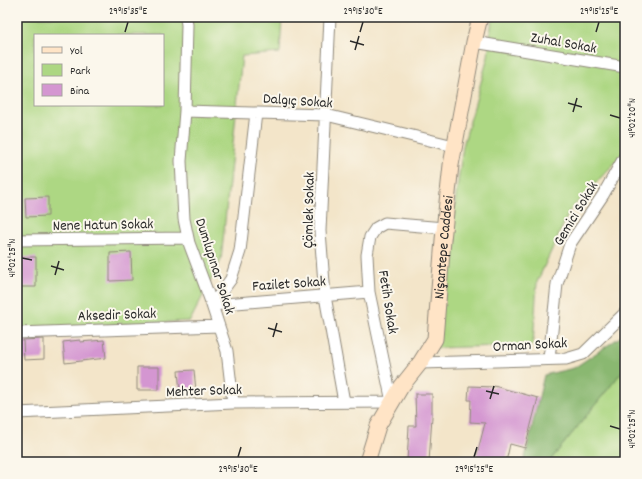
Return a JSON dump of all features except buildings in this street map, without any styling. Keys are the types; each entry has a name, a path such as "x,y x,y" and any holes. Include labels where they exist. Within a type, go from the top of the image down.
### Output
{"street":[{"name":"Dumlupınar Sokak","path":"186,17 185,111 181,162 184,219 188,238 227,351 233,403"},
{"name":"Çömlek Sokak","path":"330,17 320,231 325,296 344,402"},
{"name":"Nişantepe Caddesi","path":"367,462 378,426 401,387 420,363 435,340 444,228 451,165 480,17"},
{"name":"Zuhal Sokak","path":"474,42 625,67"},
{"name":"Dalgıç Sokak","path":"185,111 326,115 454,146"},
{"path":"212,305 231,279 240,251 256,113"},
{"name":"Gemici Sokak","path":"549,359 557,284 570,244 603,195 625,156"},
{"name":"Fetih Sokak","path":"392,402 369,292 367,255 370,237 376,228 385,223 444,228"},
{"name":"Nene Hatun Sokak","path":"17,240 188,238"},
{"name":"Fazilet Sokak","path":"212,305 369,292"},
{"name":"Orman Sokak","path":"420,363 566,359 583,354 625,313"},
{"name":"Aksedir Sokak","path":"17,333 219,326"},
{"path":"17,400 17,413"},
{"name":"Mehter Sokak","path":"17,413 233,403 392,402"}],"green space":[{"path":"17,17 282,17 280,53 242,56 221,260 190,321 17,330"},
{"path":"492,17 625,17 625,152 570,210 537,282 533,345 435,348 463,146 488,57"},
{"path":"623,335 625,340 625,368 549,462 524,462 544,375 574,368"},
{"path":"625,368 625,462 549,462"}]}
